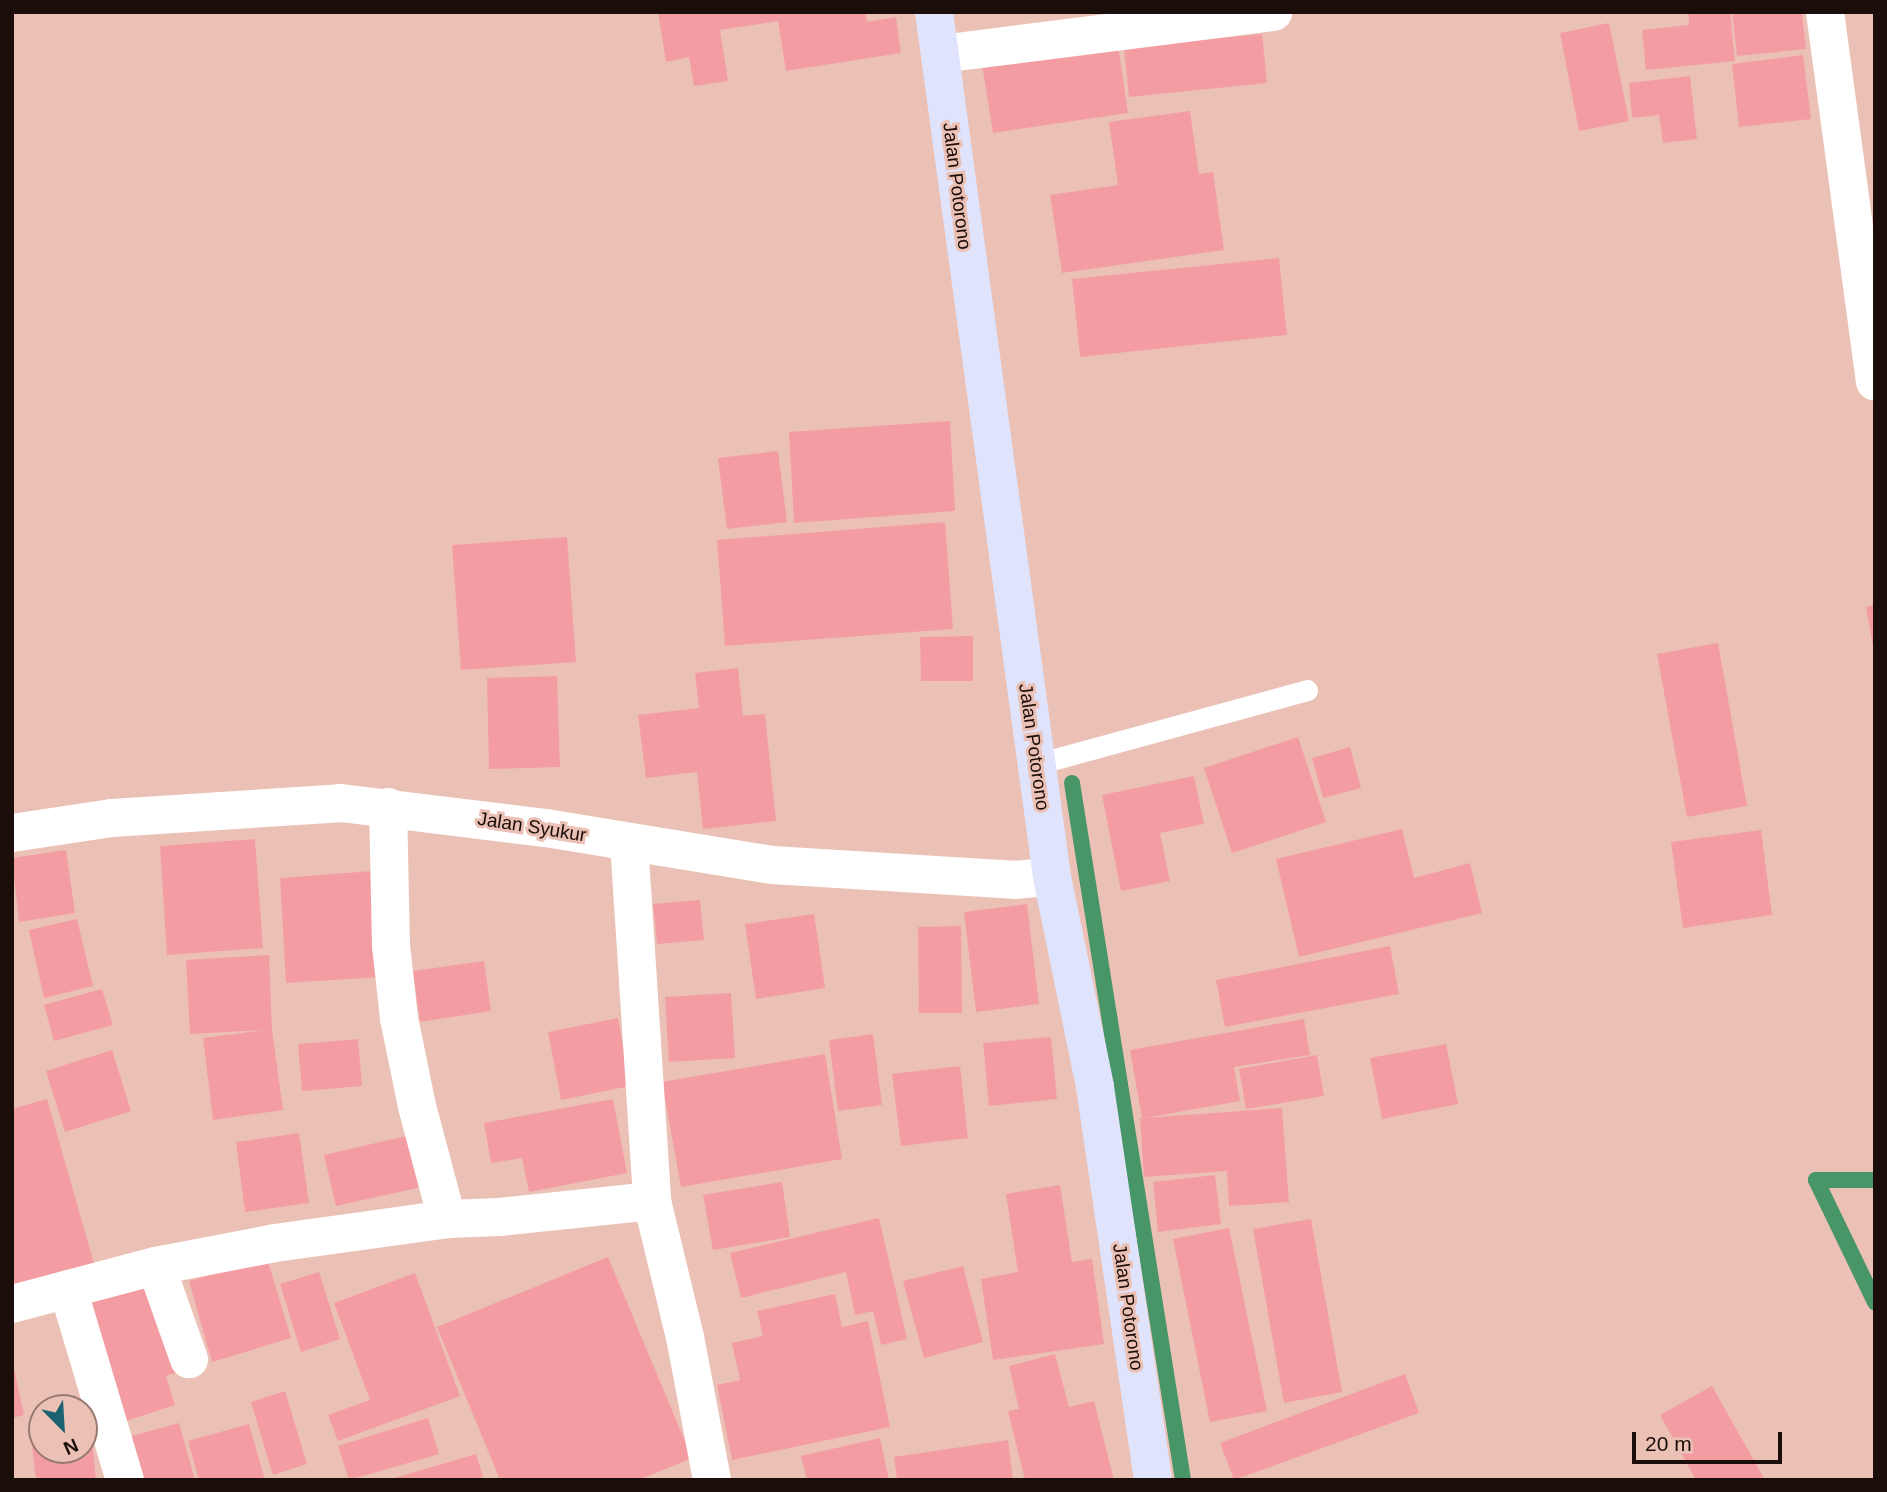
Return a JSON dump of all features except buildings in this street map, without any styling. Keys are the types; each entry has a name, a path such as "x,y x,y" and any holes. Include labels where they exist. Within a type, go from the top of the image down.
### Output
{"street":[{"name":"Jalan Potorono","path":"934,12 1052,877 1095,1087 1153,1480"},
{"path":"941,54 1273,12"},
{"path":"1825,12 1875,382"},
{"name":"Jalan Syukur","path":"12,833 111,818 341,803 388,807 772,865 1014,880 1052,877"},
{"path":"388,807 391,946 399,1018 417,1106 447,1219"},
{"path":"629,842 652,1201 685,1338 712,1480"},
{"path":"12,1304 156,1266 275,1243 447,1219 500,1217 652,1201"},
{"path":"156,1266 189,1359"},
{"path":"68,1289 125,1480"}],"lane":[{"path":"1037,764 1307,690"}],"waterway":[{"path":"1072,783 1183,1480"},
{"path":"1875,1180 1816,1180 1875,1302"}]}
